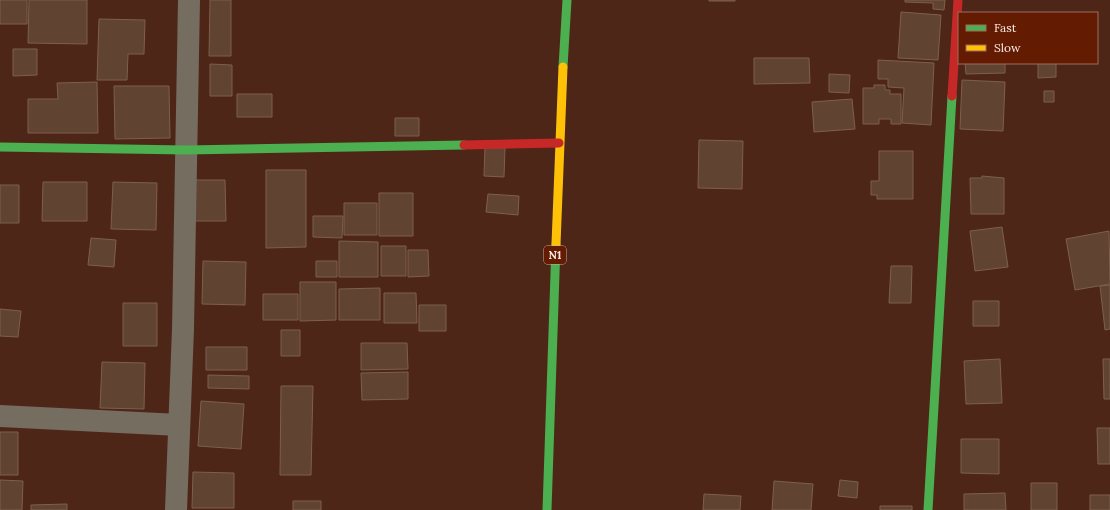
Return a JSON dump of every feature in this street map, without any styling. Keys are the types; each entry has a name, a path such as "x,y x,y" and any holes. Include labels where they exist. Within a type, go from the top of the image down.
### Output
{"main road":[{"name":"N1","path":"547,510 559,143 567,0"},
{"path":"928,510 958,0"},
{"path":"0,147 186,150 559,143"}],"street":[{"path":"176,510 183,329 190,0"},
{"path":"0,416 179,424"}],"building":[{"path":"0,0 27,0 27,24 0,24"},
{"path":"29,0 87,0 87,44 28,43"},
{"path":"210,0 231,0 231,56 209,56"},
{"path":"735,0 735,1 709,1"},
{"path":"905,0 945,0 944,10 933,9 933,3 905,2"},
{"path":"901,12 941,15 938,60 898,58"},
{"path":"99,19 145,20 144,54 128,54 127,80 97,80"},
{"path":"13,49 37,49 37,75 13,76"},
{"path":"754,58 809,58 810,83 754,84"},
{"path":"878,60 934,63 931,125 902,123 904,88 888,87 888,79 878,79"},
{"path":"210,64 232,65 232,96 210,96"},
{"path":"965,64 1005,64 1005,73 966,74"},
{"path":"1038,64 1056,64 1056,77 1038,78"},
{"path":"829,74 850,75 849,93 829,92"},
{"path":"962,80 1005,82 1003,131 960,129"},
{"path":"97,82 98,133 28,133 28,99 58,99 57,83"},
{"path":"874,85 885,85 885,90 890,90 890,94 901,94 901,124 891,124 891,119 879,119 879,124 863,124 863,88 874,88"},
{"path":"114,86 169,86 170,138 115,139"},
{"path":"1044,91 1054,91 1054,102 1044,102"},
{"path":"237,94 272,94 272,117 237,117"},
{"path":"852,99 855,129 814,132 812,102"},
{"path":"395,118 419,118 419,136 395,136"},
{"path":"699,140 743,141 742,189 698,188"},
{"path":"485,147 505,148 504,177 484,176"},
{"path":"879,151 913,151 913,199 877,199 877,195 871,195 871,181 879,181"},
{"path":"266,170 306,170 306,247 266,248"},
{"path":"982,176 1004,178 1004,214 971,214 970,178 982,178"},
{"path":"192,180 225,180 226,221 193,221"},
{"path":"43,182 87,182 87,221 42,221"},
{"path":"113,182 157,183 156,230 111,229"},
{"path":"0,185 19,185 19,223 0,223"},
{"path":"379,193 413,193 413,236 379,236"},
{"path":"488,194 519,196 518,215 486,212"},
{"path":"344,203 377,203 377,235 344,235"},
{"path":"313,216 343,216 342,238 313,237"},
{"path":"1002,227 1008,267 975,271 970,231"},
{"path":"1109,231 1110,284 1075,290 1066,239"},
{"path":"91,238 116,240 114,267 88,265"},
{"path":"339,241 378,242 378,277 339,277"},
{"path":"381,246 406,246 406,276 381,276"},
{"path":"408,250 428,250 429,276 408,277"},
{"path":"203,261 246,262 245,305 202,304"},
{"path":"316,261 337,261 337,277 316,277"},
{"path":"891,266 912,266 911,303 889,303"},
{"path":"300,282 336,282 336,320 300,321"},
{"path":"1110,285 1110,329 1105,330 1100,286"},
{"path":"380,288 380,320 339,320 339,289"},
{"path":"384,293 416,293 417,323 384,323"},
{"path":"263,294 298,294 298,320 263,320"},
{"path":"973,301 999,301 999,326 973,326"},
{"path":"123,303 157,303 157,346 123,346"},
{"path":"419,305 446,305 446,331 419,331"},
{"path":"0,309 21,311 18,337 0,336"},
{"path":"281,330 300,330 300,356 281,356"},
{"path":"361,343 407,343 408,369 361,370"},
{"path":"206,347 247,347 247,370 206,370"},
{"path":"1000,359 1002,403 966,404 964,361"},
{"path":"1103,359 1110,359 1110,399 1104,399"},
{"path":"102,362 145,363 144,409 100,408"},
{"path":"408,372 408,399 362,400 361,373"},
{"path":"208,375 249,376 249,389 208,388"},
{"path":"281,386 313,386 311,475 280,475"},
{"path":"201,401 244,404 241,449 198,446"},
{"path":"1097,428 1110,428 1110,464 1098,464"},
{"path":"0,432 18,432 18,475 0,475"},
{"path":"961,439 999,439 999,474 961,473"},
{"path":"193,472 234,473 234,508 192,508"},
{"path":"0,480 23,481 22,510 0,510"},
{"path":"840,480 858,482 857,498 838,496"},
{"path":"774,481 813,484 811,510 772,510"},
{"path":"1031,483 1057,483 1057,510 1031,510"},
{"path":"1005,493 1006,510 964,510 964,494"},
{"path":"704,494 741,496 740,510 703,510"},
{"path":"1090,495 1110,495 1110,510 1090,510"},
{"path":"293,501 321,501 321,510 293,510"},
{"path":"67,504 67,510 31,510 31,505"},
{"path":"880,506 912,506 912,510 880,510"}],"traffic: fast":[{"path":"563,67 567,0"},
{"path":"928,510 952,96"},
{"path":"0,147 186,150 464,145"},
{"path":"547,510 556,244"}],"traffic: slow":[{"path":"556,244 563,67"}],"traffic: jam":[{"path":"952,96 958,0"},
{"path":"464,145 559,143"}]}
